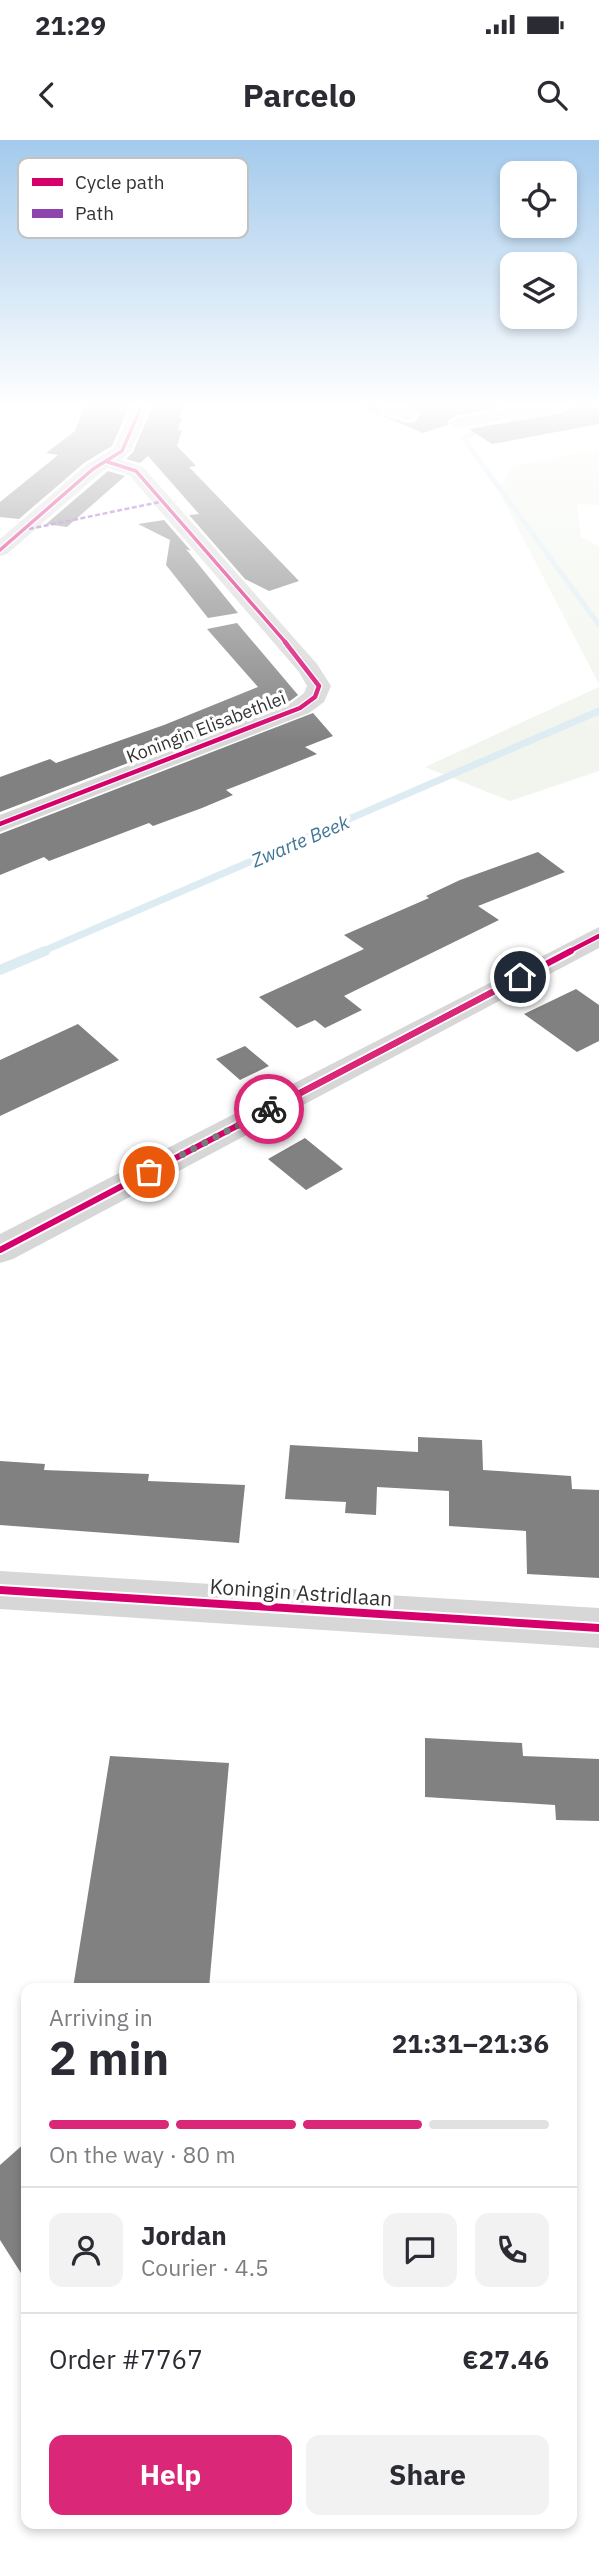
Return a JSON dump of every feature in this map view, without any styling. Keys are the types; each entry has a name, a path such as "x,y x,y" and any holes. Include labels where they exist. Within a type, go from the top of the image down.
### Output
{"street":[{"path":"0,550 37,517"},
{"name":"Koningin Elisabethlei","path":"0,824 300,708 315,697 319,686 309,669 176,517"},
{"path":"0,1250 599,936"},
{"name":"Koningin Astridlaan","path":"0,1590 599,1628"}],"shaded area":[{"path":"512,517 579,517 581,537 599,546 599,684"},
{"path":"599,687 599,771 510,801 425,767"}],"building":[{"path":"54,517 78,517 67,527 46,524"},
{"path":"191,517 238,517 299,581 269,591 245,579"},
{"path":"164,520 238,613 208,618 166,565 170,540 138,524"},
{"path":"237,623 298,695 290,701 0,812 0,777 50,759 56,763 164,725 258,687 207,629"},
{"path":"313,713 333,736 305,747 317,754 226,790 233,795 202,808 153,826 149,823 49,861 44,857 0,875 0,834"},
{"path":"538,852 565,872 478,906 499,920 344,996 362,1010 325,1028 315,1020 297,1028 259,997 364,949 344,935 429,898 426,896 460,880"},
{"path":"576,989 599,1005 599,1041 577,1052 524,1014"},
{"path":"78,1024 119,1060 0,1116 0,1060"},
{"path":"245,1046 269,1066 240,1080 216,1059"},
{"path":"305,1138 343,1169 306,1190 268,1159"},
{"path":"418,1437 482,1440 483,1470 571,1476 572,1489 599,1490 599,1578 527,1574 526,1531 449,1526 449,1491 377,1487 376,1515 345,1513 346,1502 285,1499 290,1445 418,1452"},
{"path":"0,1461 45,1464 44,1470 149,1474 148,1481 245,1485 239,1543 0,1525"},
{"path":"425,1738 522,1743 523,1756 599,1759 599,1821 556,1820 555,1805 425,1797"},
{"path":"110,1756 229,1763 209,1983 74,1983"},
{"path":"21,2146 21,2273 0,2240 0,2165"}],"waterway":[{"name":"Zwarte Beek","path":"521,517 599,625"},
{"name":"Zwarte Beek","path":"41,952 599,711"},
{"name":"Zwarte Beek","path":"0,970 45,951"}],"marked path":[{"path":"29,529 85,517"}],"cycle path":[{"path":"0,550 37,517"},
{"path":"0,824 300,708 315,697 319,686 309,669 177,517"},
{"path":"0,1250 599,936"},
{"path":"0,1590 599,1628"}],"way so far":[{"path":"149,1172 269,1109"}],"route":[{"path":"269,1109 520,977"}]}
